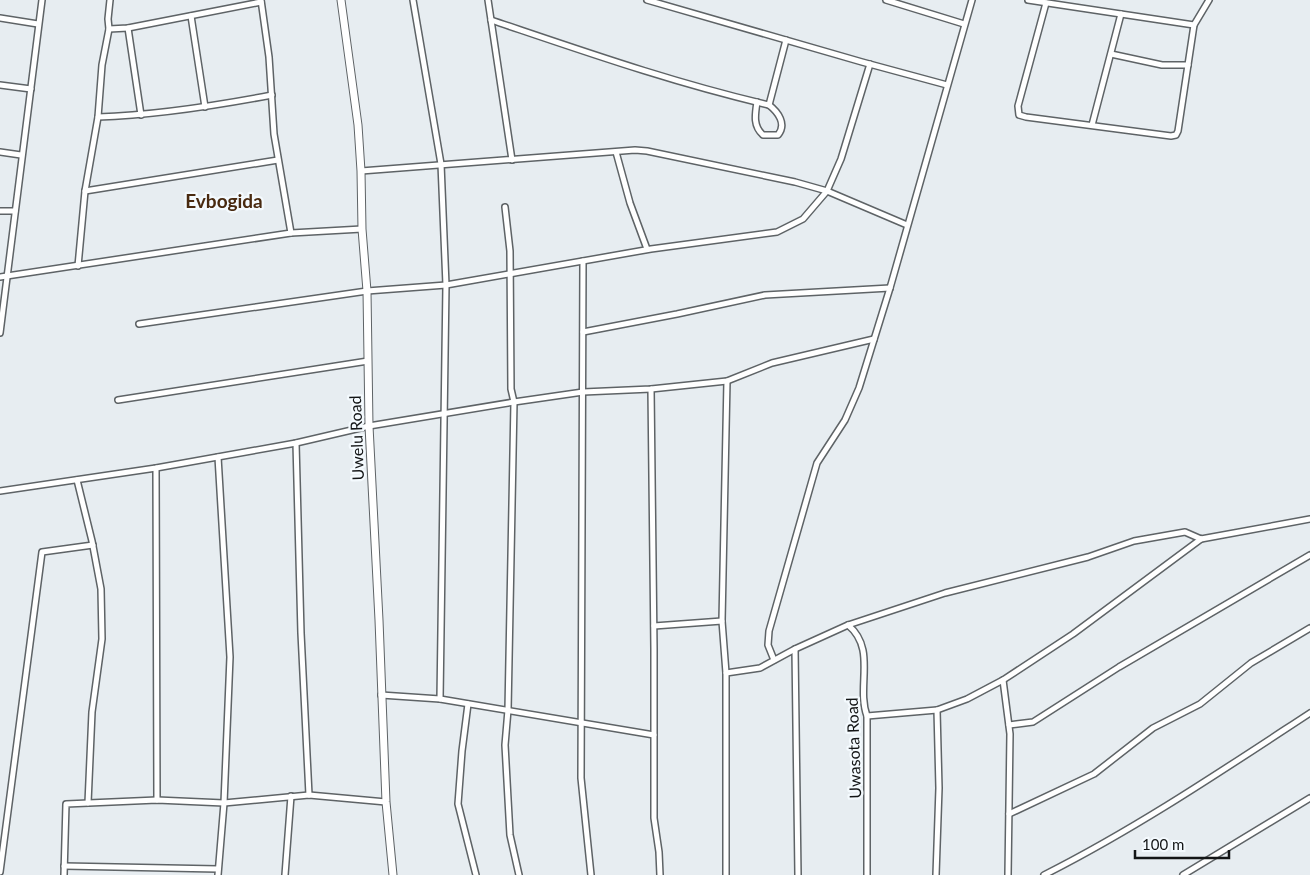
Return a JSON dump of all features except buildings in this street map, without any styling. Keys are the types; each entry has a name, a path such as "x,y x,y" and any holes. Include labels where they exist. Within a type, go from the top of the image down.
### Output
{"street":[{"path":"0,332 42,0"},
{"path":"78,266 85,191 98,117 102,65 109,29 110,0"},
{"name":"Uwelu Road","path":"341,0 358,125 361,171 362,229 367,291 369,426 381,695 386,802 393,875"},
{"path":"413,0 441,164 446,285 440,699"},
{"path":"488,0 512,160"},
{"path":"647,0 947,85"},
{"path":"886,0 964,24"},
{"path":"774,660 768,645 769,631 817,464 845,420 859,388 890,288 906,225 972,0"},
{"path":"1028,0 1194,24"},
{"path":"1046,3 1018,106 1020,114 1026,117 1171,136 1176,135 1178,131 1194,24 1210,0"},
{"path":"109,29 128,28 261,1 269,57 274,134 290,233"},
{"path":"1092,125 1122,14"},
{"path":"191,16 205,107"},
{"path":"0,18 38,24"},
{"path":"491,20 667,78 769,105 779,115 782,124 782,130 778,135 763,135 757,130 755,124 757,102"},
{"path":"128,28 141,116"},
{"path":"769,105 786,40"},
{"path":"1111,54 1162,65 1188,65"},
{"path":"139,324 367,291 446,285 647,249 777,232 803,219 827,191 842,159 870,64"},
{"path":"0,85 31,89"},
{"path":"98,117 141,116 272,95"},
{"path":"361,171 635,150 647,151 795,182 827,191 906,225"},
{"path":"0,152 22,155"},
{"path":"616,152 630,203 647,249"},
{"path":"85,191 278,160"},
{"path":"505,207 510,274 511,389 514,402 508,710 505,745 510,835 519,875"},
{"path":"0,211 16,211"},
{"path":"0,277 290,233 362,229"},
{"path":"583,261 581,778 591,875"},
{"path":"583,332 765,295 890,288"},
{"path":"0,491 156,468 296,443 369,426 514,402 583,392 650,389 727,381 772,363 874,338"},
{"path":"118,400 368,361"},
{"path":"726,875 726,673 722,621 727,381"},
{"path":"650,389 654,626 654,818 660,875"},
{"path":"296,443 301,633 310,796"},
{"path":"64,866 218,872 224,803 230,657 218,457"},
{"path":"156,468 157,800"},
{"path":"77,480 93,545 101,589 102,639 92,712 88,803"},
{"path":"867,716 937,710 967,699 1003,680 1073,634 1201,539 1310,518"},
{"path":"726,673 760,668 795,649 848,625 945,593 1088,557 1134,542 1185,532 1201,539"},
{"path":"0,872 42,552 93,545"},
{"path":"1009,725 1033,722 1119,667 1310,555"},
{"path":"654,626 722,621"},
{"name":"Uwasota Road","path":"848,625 856,632 863,647 865,667 863,706 867,716 867,875"},
{"path":"1009,814 1094,774 1153,728 1200,704 1251,663 1310,628"},
{"path":"795,649 798,875"},
{"path":"1003,680 1009,725 1008,875"},
{"path":"381,695 440,699 654,735"},
{"path":"468,704 458,804 476,875"},
{"path":"936,875 939,788 937,710"},
{"path":"1044,875 1108,841 1154,813 1310,713"},
{"path":"285,875 291,796"},
{"path":"64,875 66,804 157,800 224,803 291,796 386,802"},
{"path":"1183,875 1310,798"}],"district":[{"name":"Evbogida","path":"224,200"}]}
